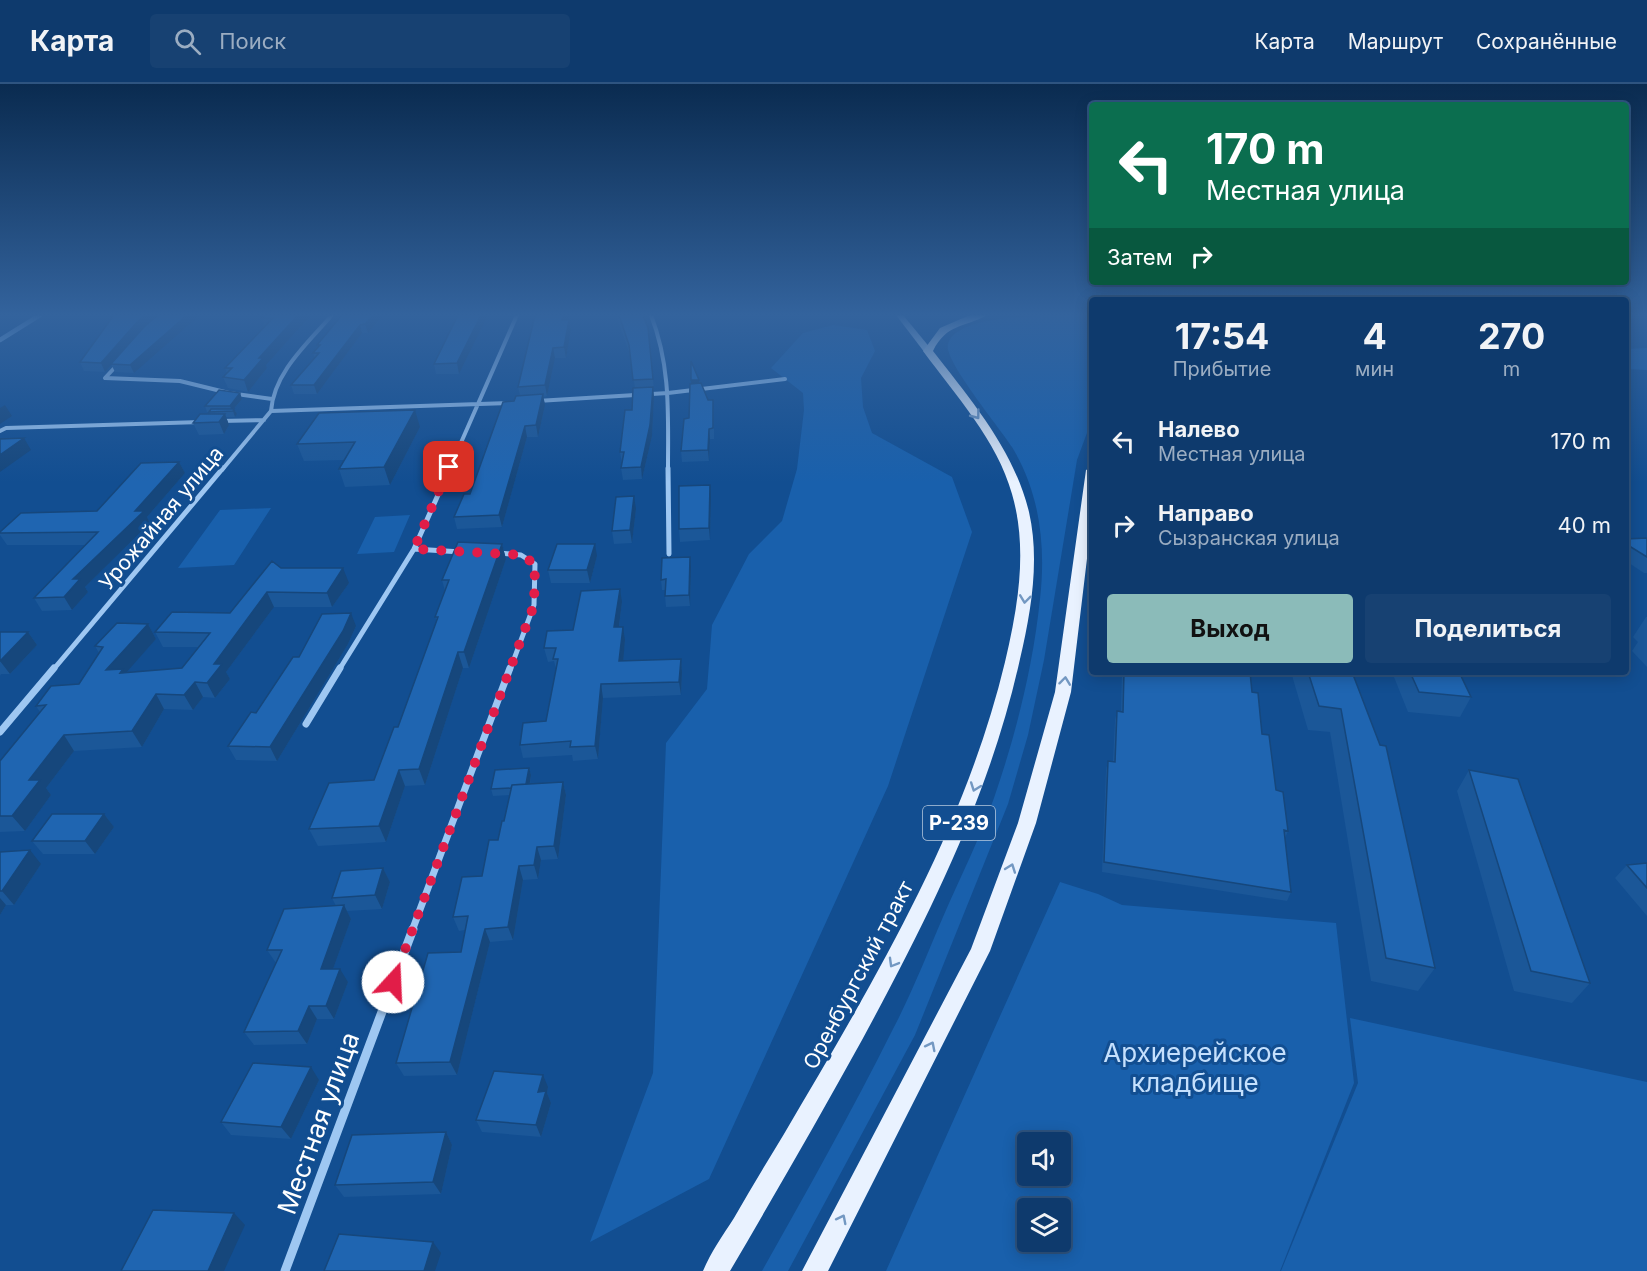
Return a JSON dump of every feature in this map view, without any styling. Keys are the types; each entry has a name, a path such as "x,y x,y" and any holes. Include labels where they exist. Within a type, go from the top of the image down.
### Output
{"main road":[{"name":"Оренбургский тракт","path":"716,1271 902,948 974,791 1008,689 1025,601 1028,556 1022,511 1006,466 982,424 942,370"},
{"name":"Р-239","path":"815,1271 980,951 1027,823 1063,692 1089,493"}],"street":[{"path":"112,370 105,378 180,381 229,393 272,399"},
{"path":"285,370 272,399 271,411 521,402"},
{"path":"306,724 414,549 492,370"},
{"path":"665,370 668,393 669,554"},
{"path":"532,402 668,393 785,379"},
{"name":"Урожайная улица","path":"0,732 271,411"},
{"path":"217,421 264,420"},
{"path":"0,431 6,428 206,422"},
{"path":"414,549 474,552"},
{"name":"Местная улица","path":"285,1271 534,605 535,564 521,555 486,553"}],"green space":[{"path":"774,370 865,370 861,378 863,407 872,433 952,477 972,532 888,786 709,1179 590,1242 653,1073 666,743 707,689 712,625 749,554 782,521 797,469 804,410 803,393"},
{"path":"958,370 1089,370 1089,427 1077,460 1044,660 1028,735 1008,804 915,1035 788,1271 762,1271 862,1090 913,987 988,813 1002,774 1023,700 1037,624 1042,579 1039,520 1029,483 1012,447"},
{"path":"271,508 234,565 178,568 220,510"},
{"path":"410,515 394,552 357,554 375,517"},
{"name":"Архиерейское кладбище","path":"1060,882 1098,894 1122,905 1336,923 1354,1083 1280,1271 886,1271"},
{"path":"1350,1018 1647,1082 1647,1271 1281,1271 1358,1083"}],"building":[{"path":"230,370 252,370 244,380 223,377"},
{"path":"304,370 325,370 314,385 291,385"},
{"path":"522,370 548,370 545,385 518,387"},
{"path":"632,370 652,370 653,379 633,380"},
{"path":"691,370 695,370 699,380 691,380"},
{"path":"701,383 708,400 713,400 713,428 709,429 708,450 681,451 684,419 689,418 690,384"},
{"path":"653,387 650,425 641,467 621,468 624,452 620,452 625,410 632,410 633,388"},
{"path":"219,390 240,393 230,406 205,406"},
{"path":"543,394 536,425 525,426 499,515 454,517 464,494 470,494 503,402 514,401 516,396"},
{"path":"211,409 234,409 233,411 209,412"},
{"path":"415,410 384,467 339,469 355,442 297,444 319,413"},
{"path":"200,414 225,414 219,422 193,423"},
{"path":"24,438 0,455 0,439"},
{"path":"179,462 135,511 144,511 73,579 80,579 64,597 34,598 98,532 0,532 21,513 97,511 141,463"},
{"path":"710,485 709,528 679,529 679,486"},
{"path":"634,496 630,530 612,531 616,497"},
{"path":"1647,538 1647,557 1629,546 1629,539"},
{"path":"458,542 502,544 464,652 458,652 419,769 399,770 379,826 309,829 329,783 374,780 394,727 398,727 438,617 435,617 449,580 442,580"},
{"path":"557,544 595,544 587,570 548,570"},
{"path":"690,557 689,595 665,596 666,579 661,580 662,558"},
{"path":"272,561 281,568 343,568 327,593 267,592 214,664 222,664 207,683 195,682 184,695 156,694 132,731 64,735 29,780 40,780 12,816 0,816 0,761 46,705 36,706 51,686 79,684 103,647 95,646 117,623 148,624 106,670 123,669 120,673 182,668 210,633 155,632 172,612 230,613"},
{"path":"620,589 614,627 623,627 619,661 681,659 679,682 601,684 595,746 570,747 571,741 520,745 523,723 546,721 558,659 553,659 556,648 544,648 547,631 573,630 581,591"},
{"path":"351,613 343,631 270,747 228,746 251,712 256,713 293,657 299,657 322,614"},
{"path":"0,632 28,632 0,661"},
{"path":"1124,675 1250,675 1252,692 1258,693 1262,734 1269,735 1276,790 1283,792 1288,831 1284,830 1291,892 1104,862 1108,761 1115,762 1117,711 1123,712"},
{"path":"1309,675 1353,675 1380,745 1386,746 1435,968 1386,958 1341,709 1319,706"},
{"path":"1411,675 1460,675 1471,697 1419,692"},
{"path":"529,768 526,784 512,785 511,788 491,789 495,770"},
{"path":"1469,770 1518,779 1590,983 1531,971"},
{"path":"563,782 554,846 537,847 534,865 519,866 508,927 485,929 450,1062 396,1063 428,953 461,952 468,916 453,917 462,877 482,876 489,840 498,840 512,785"},
{"path":"52,814 104,814 85,841 32,841"},
{"path":"30,850 2,891 0,891 0,852"},
{"path":"1647,863 1647,888 1627,865"},
{"path":"383,868 375,895 332,898 341,871"},
{"path":"344,905 321,969 340,969 326,1006 309,1006 298,1031 244,1032 282,950 267,950 284,909"},
{"path":"253,1063 311,1067 281,1127 221,1122"},
{"path":"494,1071 543,1075 538,1092 546,1091 536,1125 476,1120"},
{"path":"446,1132 433,1182 335,1185 352,1135"},
{"path":"153,1210 234,1213 208,1271 121,1271"},
{"path":"339,1234 433,1242 424,1271 324,1271"}],"route":[{"path":"393,982 534,605 535,564 521,555 414,549 449,467"}]}
